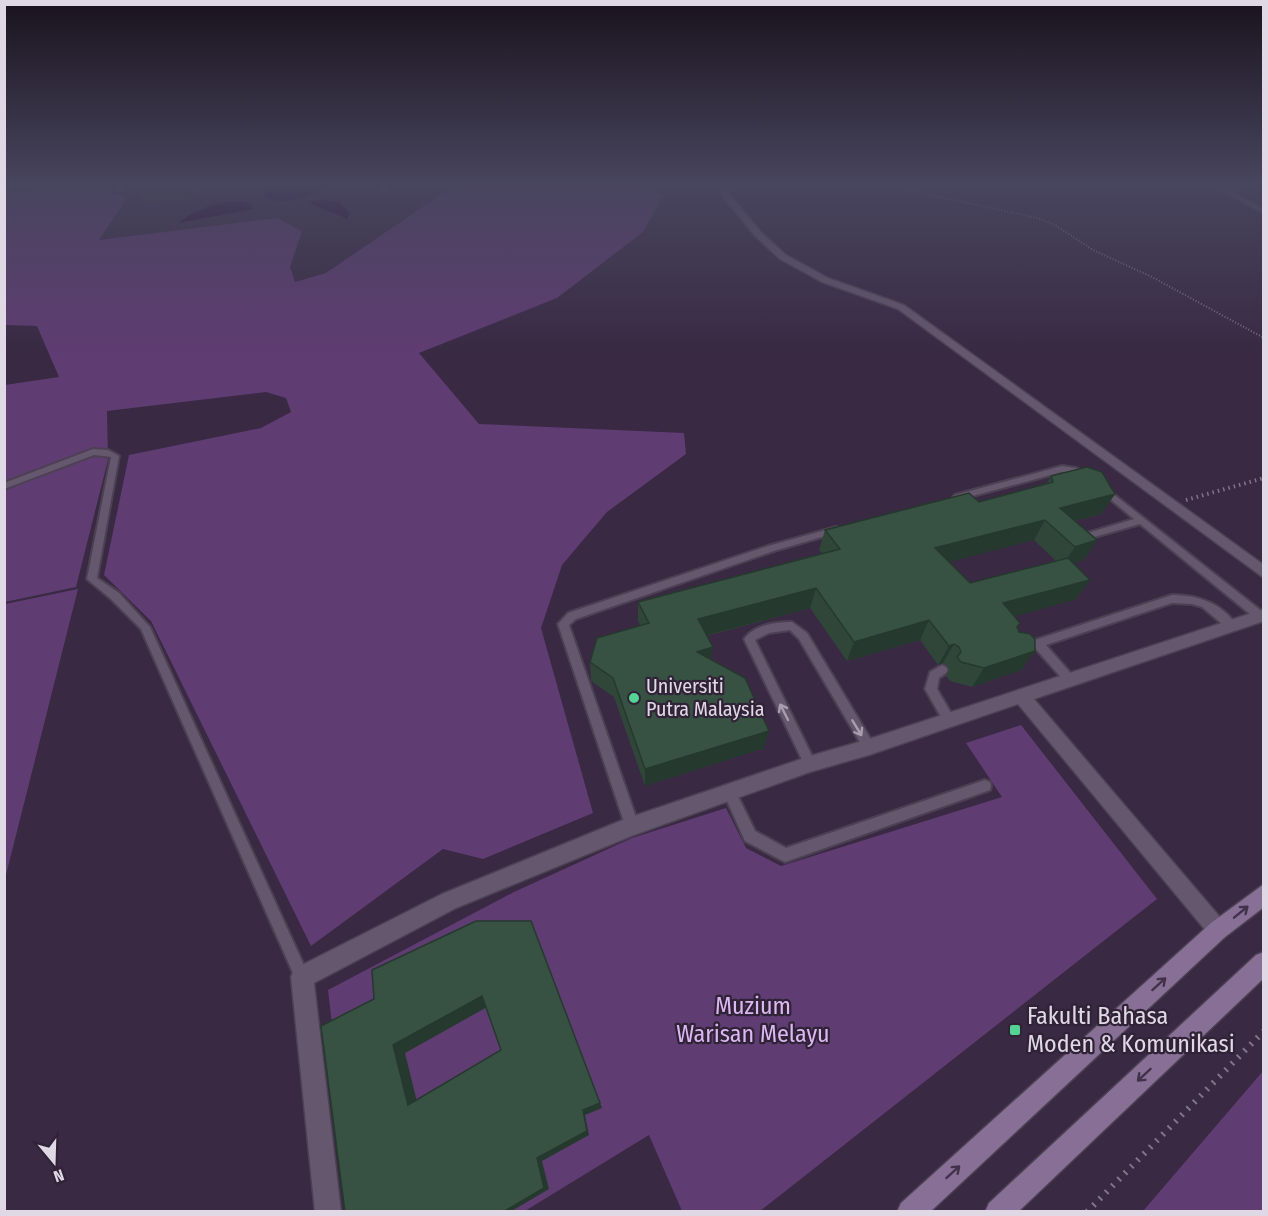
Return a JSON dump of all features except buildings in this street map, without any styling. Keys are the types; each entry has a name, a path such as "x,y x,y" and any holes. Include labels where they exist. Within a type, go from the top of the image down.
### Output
{"main road":[{"path":"910,1212 1218,930 1263,894"},
{"path":"998,1212 1263,963"}],"street":[{"path":"765,241 783,257 825,280 901,307 1263,573"},
{"path":"328,1212 302,977 449,901 632,826 810,764 869,747 1262,616"},
{"path":"1021,696 1218,930"}],"lane":[{"path":"4,486 93,452 115,456 92,579 115,596 145,627 302,977"},
{"path":"950,499 1062,469 1074,470 1088,477 1262,616"},
{"path":"1074,540 1142,520"},
{"path":"632,826 563,624 572,616 771,548 849,526"},
{"path":"1012,646 1038,643 1172,599 1194,598 1206,603 1232,626"},
{"path":"810,764 749,639 756,633 777,626 792,626 797,631 869,747"},
{"path":"1038,643 1070,680"},
{"path":"942,670 934,675 931,689 949,720"},
{"path":"729,792 750,836 785,855 985,786"}],"path":[{"path":"1080,241 1099,253 1152,277 1263,338"},
{"path":"1172,504 1263,478"},
{"path":"1087,1212 1263,1031"}],"shaded area":[{"name":"Universiti Putra Malaysia","path":"5,241 1263,241 1263,1211 5,1211"}],"green space":[{"path":"5,241 299,241 290,267 295,282 326,273 373,241 632,241 557,298 419,353 479,424 684,433 686,454 607,512 562,565 541,628 593,813 483,859 443,849 311,946 151,621 104,575 129,455 261,428 291,412 286,398 266,392 107,411 108,460 76,587 5,602 5,385 59,377 37,326 5,325"},
{"path":"78,589 5,879 5,604"},
{"name":"Muzium Warisan Melayu","path":"1021,725 1157,899 760,1211 682,1211 649,1135 525,1211 354,1211 328,990 514,892 632,838 726,808 746,848 781,866 1002,797 966,743"},
{"path":"1263,1071 1263,1211 1143,1211"}],"place":[{"name":"Universiti Putra Malaysia","path":"634,698"},
{"name":"Fakulti Bahasa Moden & Komunikasi","path":"1015,1030"}]}
